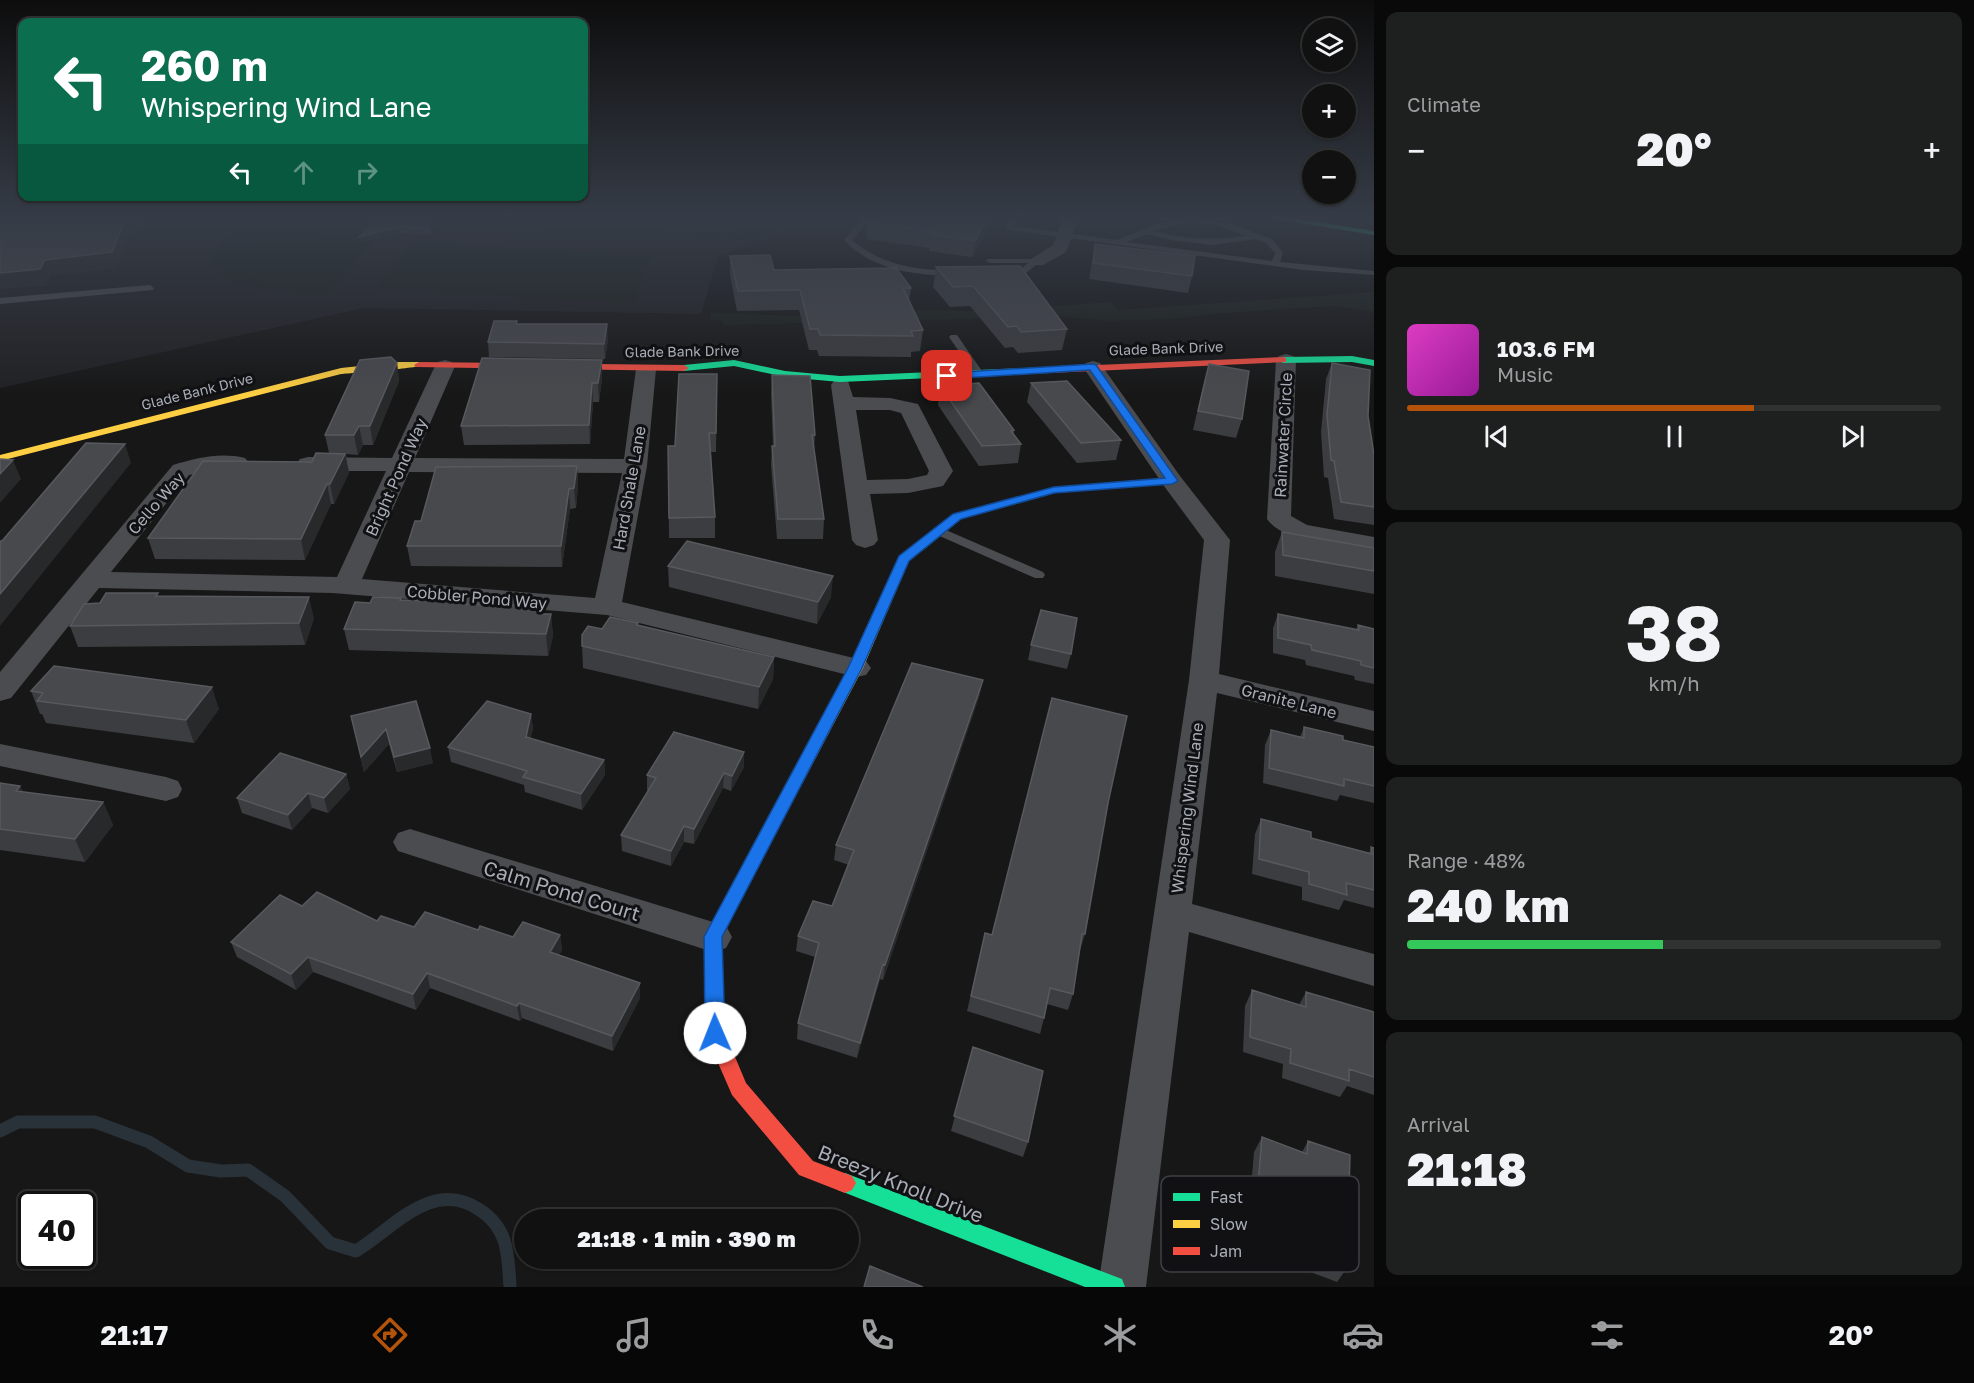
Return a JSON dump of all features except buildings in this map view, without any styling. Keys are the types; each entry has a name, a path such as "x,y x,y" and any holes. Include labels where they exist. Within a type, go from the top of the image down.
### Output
{"street":[{"name":"Glade Bank Drive","path":"0,458 341,371 397,365 646,369 695,368 734,363 785,374 840,379 1286,360 1352,359 1374,363"},
{"name":"Rainwater Circle","path":"1286,360 1279,519 1300,531 1374,545"},
{"name":"Bright Pond Way","path":"346,586 446,366"},
{"name":"Whispering Wind Lane","path":"1093,367 1172,481 1217,540 1204,680 1122,1287"},
{"name":"Hard Shale Lane","path":"607,607 635,466 646,369"},
{"path":"840,379 865,540"},
{"path":"844,403 890,404 909,409 941,471 935,481 908,486 857,487"},
{"name":"Cello Way","path":"0,691 181,470 206,463 635,466"},
{"name":"Breezy Knoll Drive","path":"1114,1287 806,1168 739,1089 715,1033 713,937 855,668 904,559 957,517 1054,490 1172,481"},
{"name":"Cobbler Pond Way","path":"91,580 346,586 607,607 855,668"},
{"name":"Granite Lane","path":"1204,680 1374,722"},
{"path":"0,755 166,789"},
{"name":"Calm Pond Court","path":"410,842 713,937"},
{"path":"1173,913 1374,970"}],"lane":[{"path":"1024,276 1034,289"},
{"path":"0,301 150,288"},
{"path":"954,337 980,374"},
{"path":"939,531 1039,575"}],"shaded area":[{"path":"0,276 712,276 701,314 364,308 0,388"},
{"path":"225,276 343,276 327,294 262,289"},
{"path":"386,276 643,276 633,302 375,289"},
{"path":"1374,292 1374,312 1334,306 1212,314 1174,319 1109,321 1064,317 723,325 722,321 710,320 711,313 797,316 913,310 989,311 1110,302 1118,310"}],"waterway":[{"path":"0,1131 18,1122 95,1122 149,1142 188,1166 221,1171 248,1170 285,1196 330,1243 356,1251 400,1219 430,1203 446,1200 462,1202 480,1210 497,1226 505,1244 510,1287"}],"traffic: fast":[{"path":"1283,360 1352,359 1374,363"},
{"path":"684,368 734,363 785,374 840,379 1050,370"},
{"path":"918,548 957,517 1054,490 1172,481"},
{"path":"845,1183 1114,1287"}],"traffic: slow":[{"path":"0,458 341,371 419,365"},
{"path":"794,784 856,668 904,559 918,548"}],"traffic: jam":[{"path":"1050,370 1283,360"},
{"path":"419,365 684,368"},
{"path":"794,784 713,937 715,1033 739,1089 806,1168 845,1183"}],"route":[{"path":"715,1033 713,937 855,668 904,559 957,517 1054,490 1172,481 1093,367 947,376"}]}
